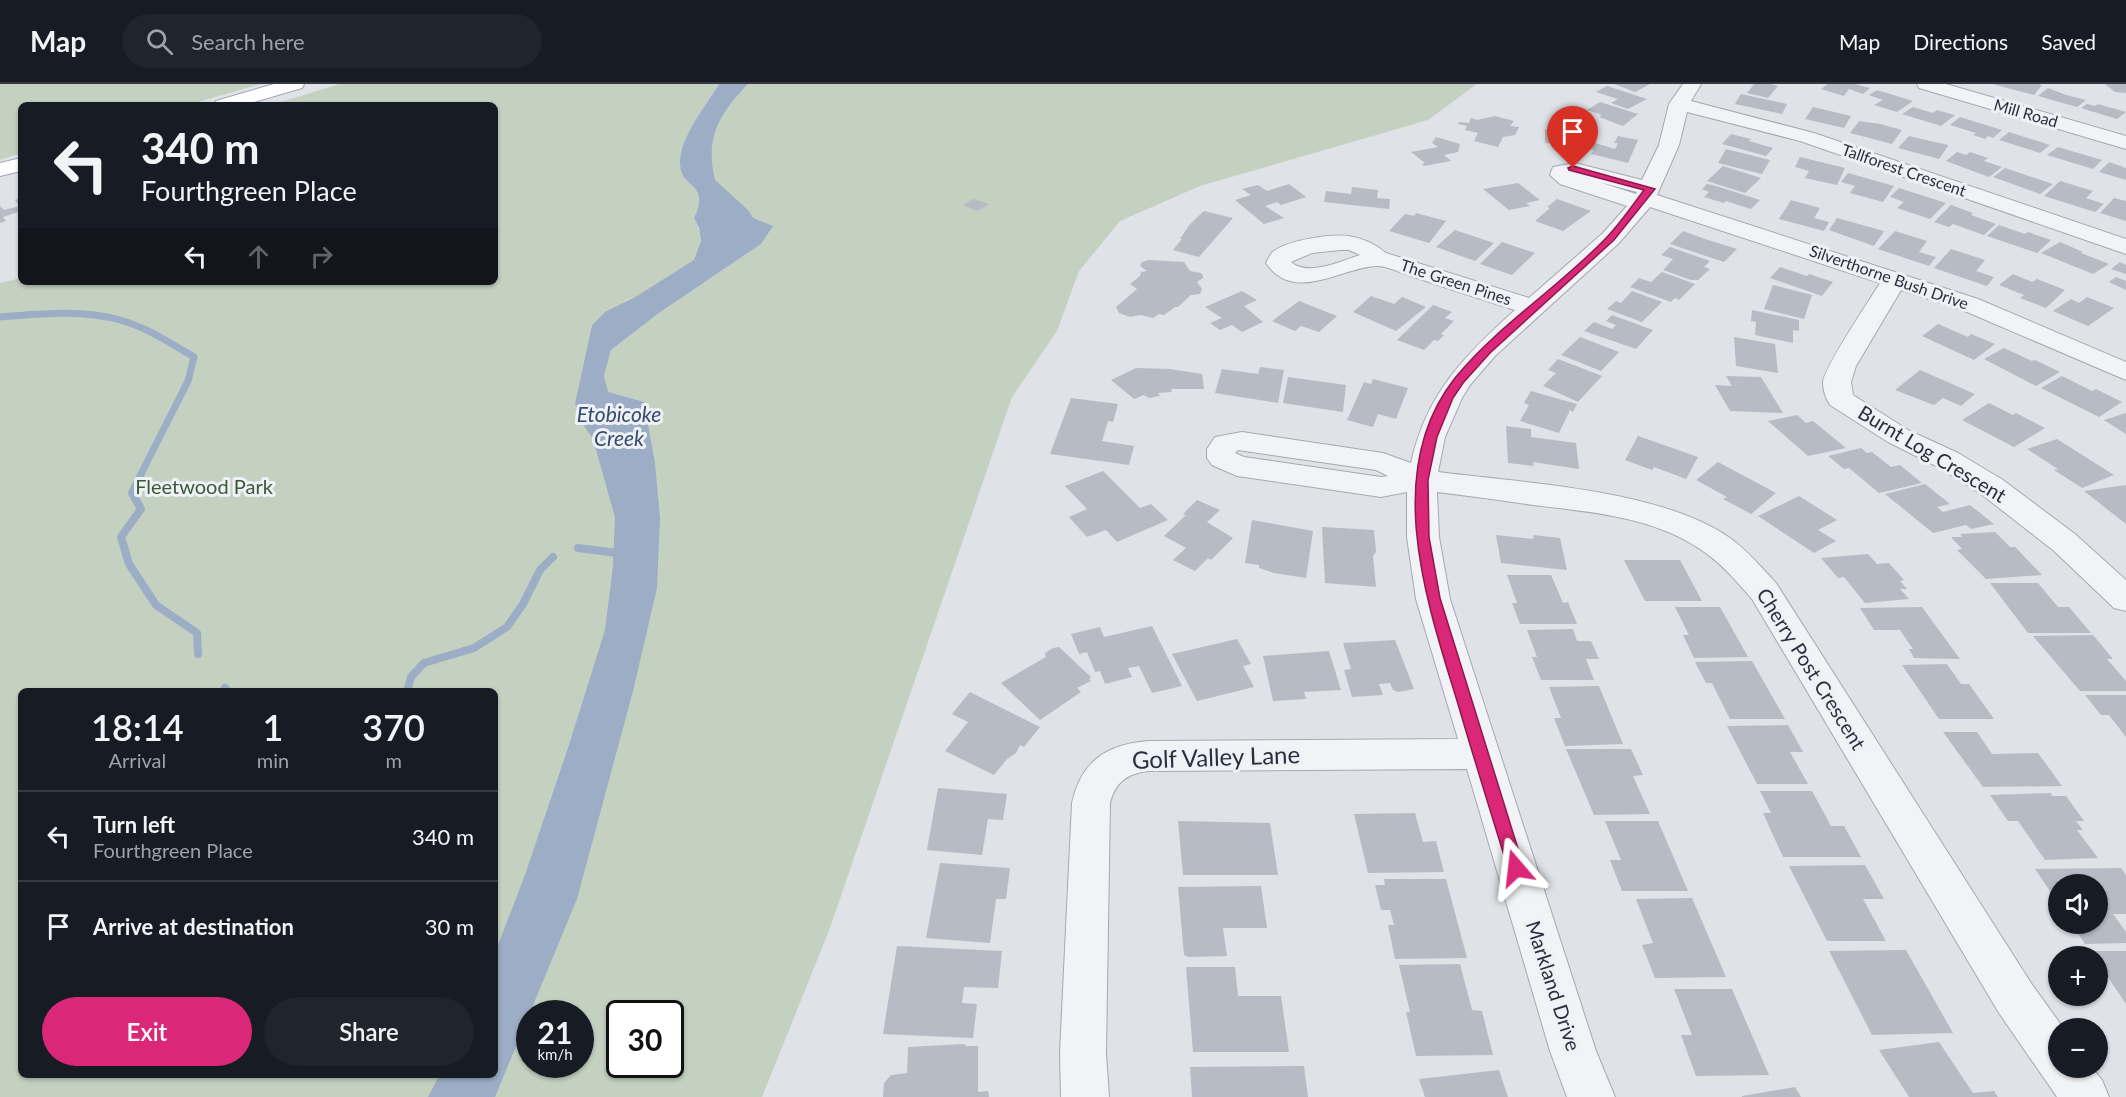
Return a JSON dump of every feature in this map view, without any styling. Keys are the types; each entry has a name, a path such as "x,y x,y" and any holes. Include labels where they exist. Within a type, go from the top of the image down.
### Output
{"main road":[{"path":"233,102 296,84"},
{"path":"0,170 18,165"}],"street":[{"name":"Mill Road","path":"1926,84 2126,143"},
{"name":"Markland Drive","path":"1591,1097 1573,1051 1433,598 1423,537 1422,480 1431,437 1453,390 1486,350 1611,238 1645,196 1669,145 1685,94"},
{"name":"Tallforest Crescent","path":"1685,94 2126,247"},
{"name":"Silverthorne Bush Drive","path":"1645,196 1968,304 2124,369"},
{"name":"The Green Pines","path":"1378,258 1400,263 1534,308"},
{"name":"Burnt Log Crescent","path":"1895,279 1843,366 1837,382 1840,399 1898,436 1948,460 1992,487 2064,542 2126,599"},
{"path":"1228,442 1249,442 1383,462 1422,480 1381,487 1237,466 1225,460 1220,452 1222,446 1228,442"},
{"name":"Cherry Post Crescent","path":"1422,480 1606,504 1646,512 1699,534 1725,549 1747,568 1770,601 2015,998 2048,1046"},
{"name":"Golf Valley Lane","path":"1085,1097 1083,1053 1091,803 1096,784 1108,768 1127,759 1149,756 1481,754"},
{"path":"2071,1078 2085,1097"}],"green space":[{"path":"0,84 260,84 198,102 18,102 18,154 0,160"},
{"name":"Fleetwood Park","path":"340,84 719,84 688,133 681,154 682,172 698,192 699,198 694,218 700,239 697,255 690,264 668,279 627,300 592,325 575,403 604,376 611,350 659,313 761,244 772,226 753,218 744,207 717,184 713,175 712,149 717,128 726,110 748,84 1477,84 1428,120 1200,186 1120,221 1079,271 1057,331 1012,397 830,928 762,1097 0,1097 0,283 18,279 18,285 498,285 498,102 281,102"}],"water":[{"name":"Etobicoke Creek","path":"719,84 748,84 722,116 713,139 712,165 715,180 748,210 753,218 773,226 761,244 659,313 611,350 604,376 608,392 644,402 655,463 660,518 657,588 633,691 577,899 535,1000 516,1000 516,1046 495,1097 428,1097 438,1078 498,1078 498,945 525,875 605,630 613,566 615,517 593,439 580,420 575,403 592,325 605,312 637,296 694,260 701,241 699,228 694,218 699,198 694,187 685,178 680,164 688,133"}],"building":[{"path":"1614,84 1650,84 1635,92"},
{"path":"1754,84 1778,86 1768,98 1747,93"},
{"path":"1828,84 1855,84 1870,88 1863,94 1849,89 1844,96 1821,89"},
{"path":"1992,84 2039,84 2042,85 2034,95"},
{"path":"2105,84 2126,84 2126,93 2115,92"},
{"path":"1607,86 1647,99 1628,109 1611,103 1618,99 1596,92"},
{"path":"2048,88 2086,100 2077,107 2038,96"},
{"path":"1877,90 1913,101 1897,112 1874,105 1883,100 1869,95"},
{"path":"1741,94 1787,104 1782,114 1735,104"},
{"path":"1600,102 1638,114 1623,126 1587,110"},
{"path":"2087,104 2095,106 2098,104 2126,112 2117,119 2081,108"},
{"path":"1813,107 1851,116 1844,128 1805,119"},
{"path":"1913,107 1933,113 1937,110 1955,115 1941,126 1902,114"},
{"path":"1495,116 1514,121 1510,126 1519,127 1515,135 1503,137 1498,147 1474,141 1478,133 1465,130 1467,126 1458,124 1459,122 1469,123 1471,118 1477,120"},
{"path":"1960,117 2002,130 1993,138 1988,136 1985,139 1973,135 1976,133 1950,125"},
{"path":"1859,121 1902,130 1892,144 1850,133"},
{"path":"1565,127 1585,129 1587,148 1545,143 1545,129 1565,131"},
{"path":"2009,132 2050,145 2040,153 1999,140"},
{"path":"1731,134 1773,148 1766,156 1722,144"},
{"path":"1618,136 1638,140 1628,163 1591,154 1595,143 1615,149 1618,143 1614,143"},
{"path":"1909,136 1948,146 1939,159 1898,148"},
{"path":"1436,137 1460,144 1458,152 1444,155 1451,161 1424,166 1422,164 1425,163 1411,152 1438,147 1432,143"},
{"path":"2058,147 2102,160 2093,169 2047,155"},
{"path":"1726,149 1770,160 1762,174 1718,163"},
{"path":"1957,152 1966,155 1970,152 1988,158 1984,161 2002,167 1989,177 1946,161"},
{"path":"1800,157 1845,168 1837,185 1805,178 1809,171 1795,167"},
{"path":"2109,162 2126,168 2126,180 2099,172"},
{"path":"1723,166 1761,178 1745,193 1707,181"},
{"path":"2005,168 2053,184 2040,194 1993,177"},
{"path":"1848,173 1894,186 1883,202 1850,193 1855,186 1841,182"},
{"path":"2060,181 2093,191 2086,198 2104,204 2095,212 2044,196"},
{"path":"1518,183 1540,200 1526,203 1530,206 1509,210 1483,189"},
{"path":"1289,184 1306,197 1281,205 1277,202 1265,206 1284,218 1264,224 1235,200 1251,195 1242,189 1258,185 1267,191"},
{"path":"1707,184 1760,200 1751,209 1704,197 1709,192 1702,189"},
{"path":"1352,187 1378,190 1377,198 1390,199 1389,209 1324,202 1326,191 1351,194"},
{"path":"1899,188 1946,203 1930,219 1897,208 1904,202 1890,197"},
{"path":"2114,198 2126,201 2126,221 2100,213"},
{"path":"974,199 989,204 977,211 963,205"},
{"path":"1557,199 1591,211 1563,231 1535,221"},
{"path":"1791,200 1820,208 1814,218 1829,222 1824,231 1779,219"},
{"path":"1951,205 1996,224 1984,235 1953,224 1949,227 1934,222"},
{"path":"0,206 4,210 18,206 18,212 3,217 6,221 0,223"},
{"path":"1204,211 1233,218 1199,257 1173,250 1190,224"},
{"path":"1416,213 1446,221 1429,243 1389,231 1405,214 1414,216"},
{"path":"1837,218 1884,231 1874,246 1829,230"},
{"path":"1999,225 2051,240 2037,253 1987,236"},
{"path":"1455,230 1494,243 1475,261 1436,247"},
{"path":"1683,231 1737,249 1724,262 1670,244"},
{"path":"1895,231 1927,241 1919,252 1936,257 1929,266 1878,249"},
{"path":"1502,242 1535,253 1512,275 1480,264"},
{"path":"2060,242 2109,264 2093,274 2041,253"},
{"path":"1670,247 1710,261 1704,267 1710,269 1698,280 1691,280 1663,270 1673,259 1661,255"},
{"path":"1951,249 1985,260 1976,271 1994,277 1987,286 1934,268"},
{"path":"1149,260 1184,262 1190,271 1201,273 1203,278 1197,282 1202,289 1200,294 1191,295 1178,307 1153,318 1141,315 1130,317 1119,313 1116,307 1137,289 1130,284 1140,276 1141,272 1147,271 1140,266 1142,262"},
{"path":"2120,262 2126,265 2126,274 2111,269"},
{"path":"1780,267 1833,282 1822,296 1770,278"},
{"path":"1662,272 1695,284 1679,300 1675,298 1671,302 1630,287 1639,278 1651,282"},
{"path":"2013,274 2032,282 2037,279 2065,290 2046,308 2020,298 2024,295 1999,285"},
{"path":"2116,277 2126,281 2126,290 2109,282"},
{"path":"1773,285 1812,295 1804,319 1764,309"},
{"path":"1242,291 1257,300 1244,306 1263,322 1242,332 1232,325 1220,330 1210,323 1222,318 1205,307"},
{"path":"1632,291 1662,302 1642,322 1607,309 1616,301 1621,303"},
{"path":"1371,296 1394,304 1402,297 1426,307 1396,331 1353,312"},
{"path":"2087,297 2114,308 2088,326 2053,311 2071,299 2079,303"},
{"path":"1299,301 1337,316 1319,332 1301,326 1295,331 1272,321"},
{"path":"1433,305 1452,312 1445,318 1454,321 1441,334 1444,335 1438,341 1434,340 1424,350 1397,340"},
{"path":"1752,310 1799,320 1799,331 1793,330 1793,343 1755,335 1756,322 1751,321"},
{"path":"1612,315 1653,330 1636,349 1584,331 1594,322 1612,329 1616,325 1606,321"},
{"path":"1938,324 1968,337 1971,334 1995,344 1974,360 1922,336"},
{"path":"1580,337 1619,352 1601,371 1561,355"},
{"path":"1734,337 1775,344 1778,373 1736,366"},
{"path":"2004,348 2060,372 2036,386 1984,359"},
{"path":"1558,359 1602,376 1578,402 1543,386 1556,373 1548,370"},
{"path":"1260,367 1284,370 1278,403 1215,393 1222,369 1258,374"},
{"path":"1136,368 1170,369 1202,374 1204,389 1171,389 1172,392 1158,393 1160,396 1149,398 1144,395 1134,399 1111,380"},
{"path":"1920,370 1975,394 1961,406 1943,398 1934,405 1895,390"},
{"path":"1726,376 1761,377 1783,413 1730,411 1715,385 1732,386"},
{"path":"2062,376 2092,391 2096,389 2122,402 2099,417 2041,388"},
{"path":"1288,377 1346,385 1343,412 1283,403"},
{"path":"1373,379 1408,388 1396,419 1378,414 1373,427 1347,420 1364,382 1371,384"},
{"path":"1531,391 1577,404 1573,412 1570,410 1559,433 1520,421 1529,405 1524,403"},
{"path":"1071,398 1118,404 1113,422 1108,421 1102,441 1134,446 1129,465 1050,454"},
{"path":"1989,403 2013,415 2016,413 2045,428 2014,447 1962,420"},
{"path":"2126,413 2126,434 2104,420"},
{"path":"1797,415 1806,423 1813,421 1846,448 1808,456 1768,421"},
{"path":"1506,426 1531,429 1531,437 1576,443 1579,469 1533,462 1534,466 1508,463"},
{"path":"1638,436 1698,457 1686,479 1654,467 1652,470 1625,460"},
{"path":"2057,439 2114,475 2082,488 2027,449"},
{"path":"1861,448 1867,453 1872,452 1891,467 1900,465 1922,483 1879,493 1849,468 1844,469 1828,456"},
{"path":"1718,462 1776,493 1751,514 1723,499 1727,497 1696,480"},
{"path":"1103,471 1140,508 1151,504 1168,520 1117,542 1106,530 1087,537 1069,517 1087,509 1065,486"},
{"path":"1925,484 1950,504 1937,507 1943,512 1970,505 1994,524 1971,529 1966,525 1933,533 1885,494"},
{"path":"2126,485 2126,524 2084,491"},
{"path":"1799,496 1837,520 1818,530 1836,541 1814,553 1758,516"},
{"path":"1197,500 1220,510 1207,522 1233,538 1211,560 1208,558 1195,571 1173,560 1186,548 1164,536 1186,515 1183,514"},
{"path":"1252,520 1313,531 1306,578 1274,573 1259,568 1259,565 1245,563"},
{"path":"1322,527 1374,530 1376,552 1373,556 1376,587 1325,583"},
{"path":"1995,532 2010,547 2015,547 2042,575 1986,579 1957,550 1962,549 1951,537 1962,537 1960,534"},
{"path":"1496,535 1534,539 1533,535 1560,538 1567,570 1501,563"},
{"path":"1868,554 1877,564 1889,563 1904,580 1900,581 1907,589 1900,589 1909,599 1865,603 1844,577 1838,578 1821,558"},
{"path":"1624,560 1680,560 1702,601 1645,601"},
{"path":"1507,575 1551,575 1563,603 1568,602 1577,624 1520,624 1512,603 1517,603"},
{"path":"1990,583 2038,583 2058,607 2069,607 2091,633 2028,633"},
{"path":"1675,607 1720,607 1748,657 1694,658 1683,635 1689,635"},
{"path":"1922,607 1960,659 1914,658 1909,649 1913,649 1900,630 1874,630 1860,608"},
{"path":"1152,626 1182,686 1152,693 1139,666 1128,668 1132,677 1105,684 1100,671 1095,672 1087,652 1079,654 1071,634 1100,627 1104,637"},
{"path":"1573,629 1577,641 1591,641 1599,659 1586,659 1594,680 1541,680 1532,657 1537,657 1527,630"},
{"path":"2093,635 2113,659 2107,659 2126,681 2126,691 2080,691 2033,636"},
{"path":"1237,639 1251,664 1243,666 1254,687 1197,701 1172,654"},
{"path":"1395,640 1414,689 1398,692 1393,690 1390,683 1379,684 1383,695 1352,697 1344,670 1351,669 1343,643"},
{"path":"1059,647 1091,677 1089,679 1091,681 1077,688 1081,692 1040,720 1001,683 1046,657 1045,653 1053,648"},
{"path":"1329,651 1341,690 1304,692 1306,699 1273,701 1263,656"},
{"path":"1752,661 1785,719 1730,719 1712,683 1706,683 1695,662"},
{"path":"1947,664 1961,684 1969,684 1994,719 1939,719 1902,665"},
{"path":"1599,686 1623,744 1565,746 1554,718 1561,718 1549,687"},
{"path":"970,692 1040,727 1024,747 1020,745 1016,753 1007,759 994,775 945,751 968,722 952,714"},
{"path":"2085,695 2126,695 2126,737 2109,715 2101,715"},
{"path":"1788,725 1803,752 1790,752 1808,784 1757,784 1727,726"},
{"path":"1943,732 1977,732 1992,754 2038,753 2062,786 1983,787"},
{"path":"1566,749 1631,749 1643,775 1633,776 1650,814 1594,815"},
{"path":"938,788 1007,794 1003,820 988,819 982,855 927,850"},
{"path":"1760,791 1812,791 1831,826 1844,826 1861,857 1783,857 1763,813 1771,813"},
{"path":"2051,793 2052,796 2066,796 2084,821 2076,821 2083,830 2077,830 2098,858 2045,860 2018,821 2008,821 1990,795"},
{"path":"1415,813 1423,842 1436,841 1444,872 1368,873 1354,814"},
{"path":"1178,821 1270,823 1278,875 1183,875"},
{"path":"1605,821 1658,821 1688,891 1622,891 1610,860 1621,860"},
{"path":"940,863 1010,868 1006,899 996,899 990,943 926,938"},
{"path":"1865,865 1884,899 1863,899 1886,941 1827,941 1789,866"},
{"path":"2121,868 2126,875 2126,914 2113,914 2126,932 2126,943 2085,944 2078,934 2108,934 2108,874 2048,874 2048,888 2035,869"},
{"path":"1384,879 1446,879 1467,958 1395,959 1388,925 1394,925 1390,910 1381,910 1375,885 1385,885"},
{"path":"1261,886 1267,928 1223,928 1227,956 1189,957 1184,955 1178,887"},
{"path":"1692,898 1726,977 1655,978 1642,945 1653,943 1636,899"},
{"path":"897,946 1002,951 998,988 964,987 962,1003 977,1004 973,1038 883,1034"},
{"path":"1906,950 1953,1033 1872,1035 1829,951"},
{"path":"2108,951 2126,951 2126,1004 2108,977"},
{"path":"1460,964 1472,1010 1482,1011 1493,1055 1416,1056 1406,1012 1410,1012 1399,965"},
{"path":"1186,967 1235,967 1238,996 1281,996 1289,1052 1193,1052"},
{"path":"1674,989 1732,989 1769,1075 1696,1076 1681,1035 1692,1035"},
{"path":"1939,1042 1973,1093 1994,1091 1998,1097 1909,1097 1879,1050"},
{"path":"965,1044 966,1046 978,1046 978,1092 988,1091 989,1097 883,1097 884,1083 891,1075 907,1073 908,1047"},
{"path":"1304,1066 1308,1097 1192,1097 1190,1067"},
{"path":"1499,1070 1508,1097 1425,1097 1419,1079"},
{"path":"1795,1087 1801,1097 1742,1097 1742,1096"}],"waterway":[{"path":"0,317 60,313 90,314 120,320 158,336 194,357 188,381 139,478"},
{"path":"140,477 132,493 141,509 121,537 129,564 156,605 197,633 198,654"},
{"path":"578,548 625,554"},
{"path":"408,688 411,677 424,663 474,648 507,627 523,604 540,570 553,557"}],"route":[{"path":"1516,868 1433,598 1426,567 1423,537 1422,480 1431,437 1438,417 1459,381 1486,350 1611,238 1650,189 1573,168"}]}
